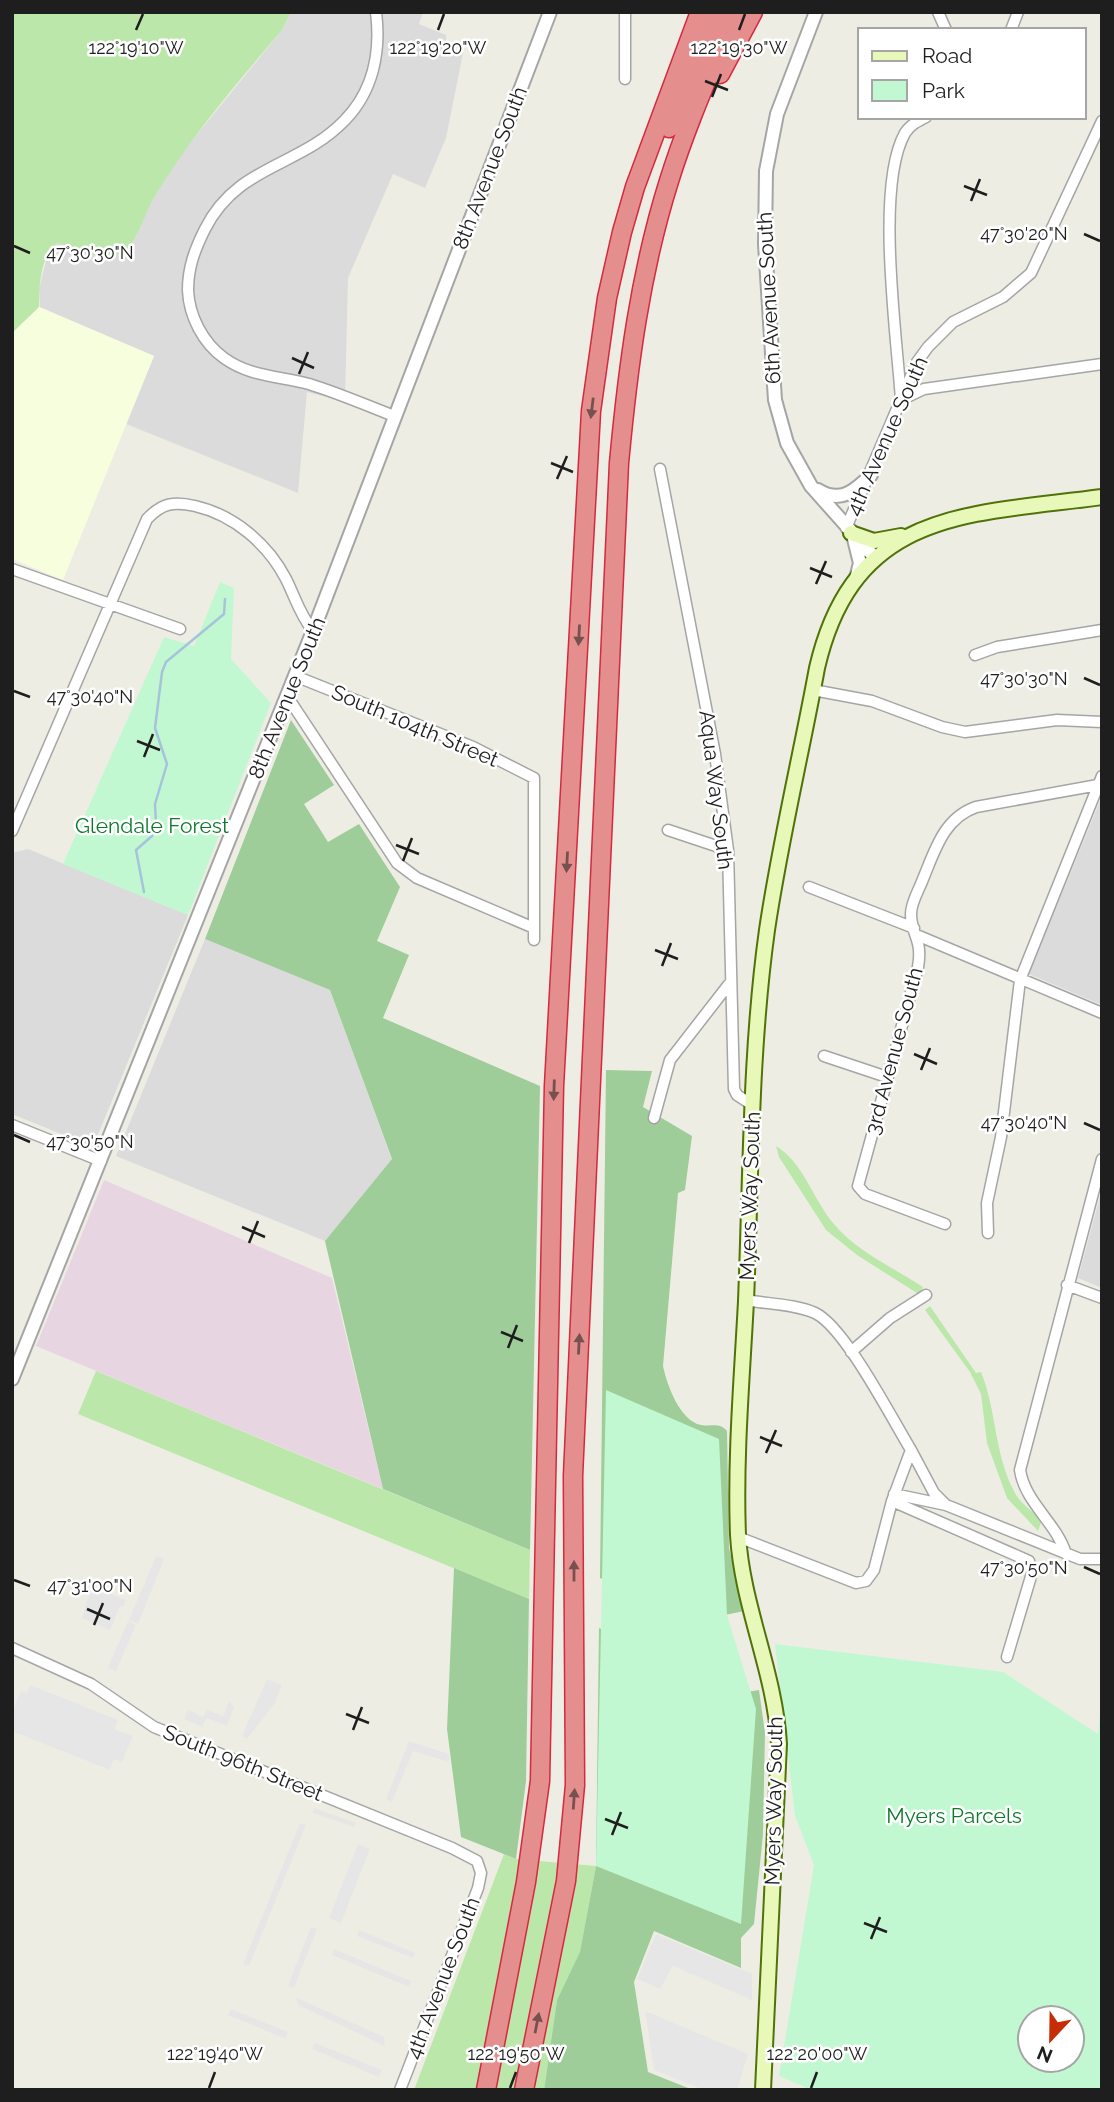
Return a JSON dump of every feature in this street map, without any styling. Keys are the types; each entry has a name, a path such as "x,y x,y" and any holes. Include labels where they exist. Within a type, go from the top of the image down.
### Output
{"highway":[{"path":"486,2090 526,1882 540,1781 554,1086 587,472 607,298 635,187 700,12"},
{"path":"601,341 632,226 716,12"},
{"path":"524,2090 566,1881 575,1785 573,1476 621,449 628,370 641,293 660,210 690,121 735,12"},
{"path":"690,121 753,12"}],"main road":[{"name":"Myers Way South","path":"763,2090 779,1744 775,1702 745,1583 738,1537 746,1300 754,1106 767,931 813,690 825,638 850,590 876,559 909,534 935,523 966,515 1102,497"},
{"path":"849,530 874,541 909,534"}],"street":[{"path":"376,12 377,56 373,73 355,107 325,139 251,177 221,204 196,246 189,270 188,294 199,330 223,358 263,376 333,391 394,416"},
{"name":"8th Avenue South","path":"12,1379 313,631 550,12"},
{"path":"625,12 625,79"},
{"name":"6th Avenue South","path":"816,12 773,129 764,197 771,357 777,411 787,443 811,486 876,559"},
{"path":"922,119 905,132 897,155 890,198 901,400 924,389 1102,364"},
{"name":"4th Avenue South","path":"849,530 917,362 941,331 1003,297 1031,273 1102,121"},
{"name":"Aqua Way South","path":"660,469 715,754 728,850 729,984 734,1089 737,1096 754,1106"},
{"path":"811,486 825,495 844,496 871,475"},
{"path":"12,831 147,519 167,503 200,508 222,516 250,533 285,577 302,617 313,631"},
{"path":"849,530 860,563 850,590"},
{"path":"12,569 180,629"},
{"path":"975,655 997,647 1102,630"},
{"name":"South 104th Street","path":"295,676 473,747 534,778 534,928"},
{"path":"813,690 872,702 942,727 965,732 1057,720 1102,722"},
{"path":"287,696 397,863 416,878 534,928 534,940"},
{"path":"988,1233 987,1203 1001,1137 1020,980 1100,780"},
{"name":"3rd Avenue South","path":"945,1224 860,1190 858,1183 921,952 911,910 914,900 939,839 960,814 976,807 1100,780"},
{"path":"668,830 728,850"},
{"path":"809,887 1102,1013"},
{"path":"654,1118 670,1060 729,984"},
{"path":"824,1056 887,1077"},
{"path":"12,1125 101,1161"},
{"path":"1066,1554 1055,1532 1027,1494 1020,1470 1102,1159"},
{"path":"1068,1284 1102,1298"},
{"path":"851,1352 890,1318 926,1295"},
{"path":"746,1300 813,1312 826,1321 851,1352 934,1493 946,1505"},
{"path":"738,1537 856,1583 866,1581 874,1570 893,1497 911,1450"},
{"path":"893,1497 946,1505 1066,1554 1097,1560 1102,1571"},
{"path":"893,1497 1029,1561 1032,1573 1007,1657"},
{"name":"South 96th Street","path":"12,1648 91,1684 154,1727 452,1848 472,1857 480,1865"},
{"name":"4th Avenue South","path":"400,2090 478,1888 480,1865"}],"shaded area":[{"path":"291,12 423,12 419,24 446,35 446,47 463,53 446,138 425,188 393,174 348,278 345,402 307,392 298,493 126,424 154,356 40,307 39,289 49,249 57,243 109,257 136,236 152,200 181,154 282,30"},
{"path":"39,307 154,356 63,580 12,559 12,333"},
{"path":"1102,796 1102,1005 1029,974"},
{"path":"28,849 188,915 93,1147 12,1114 12,853"},
{"path":"205,939 330,990 392,1160 325,1241 116,1156"},
{"path":"104,1180 332,1278 383,1489 36,1346"},
{"path":"1102,1189 1102,1288 1078,1278"},
{"path":"156,1556 164,1559 138,1624 129,1620"},
{"path":"92,1586 126,1600 123,1607 120,1606 110,1630 82,1618"},
{"path":"128,1621 136,1625 116,1671 108,1668"},
{"path":"267,1679 282,1685 275,1703 247,1739 242,1736"},
{"path":"30,1685 118,1720 114,1729 133,1736 122,1762 114,1759 110,1770 12,1731 12,1712 21,1691 27,1693"},
{"path":"229,1701 234,1707 227,1726 207,1718 202,1727 184,1719 188,1710 203,1717 207,1710 223,1716"},
{"path":"409,1741 449,1754 449,1762 413,1751 392,1802 386,1799"},
{"path":"314,1808 356,1823 354,1827 313,1813"},
{"path":"300,1823 306,1825 249,1966 243,1964"},
{"path":"358,1844 370,1849 341,1923 329,1918"},
{"path":"311,1927 317,1929 294,1988 288,1985"},
{"path":"359,1930 415,1953 413,1958 357,1936"},
{"path":"656,1934 752,1974 752,2000 673,1966 660,1989 637,1979"},
{"path":"334,1949 411,1981 409,1987 332,1955"},
{"path":"297,1998 384,2037 385,2046 298,2005"},
{"path":"231,2009 288,2032 286,2039 228,2015"},
{"path":"645,2011 748,2054 737,2090 704,2090 654,2070"},
{"path":"315,2043 382,2070 379,2077 312,2049"}],"green space":[{"path":"12,12 291,12 282,30 215,110 184,152 155,196 126,250 112,256 104,256 57,243 44,264 39,307 12,333"},
{"name":"Glendale Forest","path":"220,582 234,588 231,659 271,703 188,915 63,864 164,637 194,646"},
{"path":"291,720 334,785 304,804 328,842 359,824 400,887 377,941 409,955 383,1018 540,1086 530,1550 383,1489 325,1241 392,1159 330,990 205,939"},
{"path":"606,1070 652,1071 643,1107 692,1136 685,1190 678,1193 663,1366 671,1392 687,1417 701,1425 718,1426 727,1431 729,1548 744,1611 701,1620 600,1578"},
{"path":"776,1146 794,1162 843,1234 864,1251 923,1287 920,1295 857,1255 826,1230 779,1157"},
{"path":"930,1306 976,1373 981,1372 1008,1478 1020,1500 1042,1520 1038,1531 1007,1498 987,1443 981,1394 970,1372 925,1310"},
{"path":"96,1371 530,1550 529,1599 78,1414"},
{"path":"606,1390 719,1439 727,1615 756,1709 741,1924 596,1866"},
{"path":"454,1568 529,1599 526,1781 516,1859 461,1837 447,1729"},
{"path":"599,1628 688,1665 728,1695 759,1690 765,1733 763,1834 754,1924 741,1938 741,1968 654,1931 634,1982 648,2072 693,2090 544,2090 557,2000 580,1952 596,1866"},
{"name":"Myers Parcels","path":"775,1644 1003,1672 1098,1734 1102,1691 1102,2090 812,2090 779,2076 814,1865 795,1816"},
{"path":"504,1854 516,1859 596,1866 580,1953 557,2000 544,2090 414,2090"}],"waterway":[{"path":"144,892 136,850 152,836 156,824 155,804 167,764 155,728 162,672 166,662 224,614 225,599"}]}
